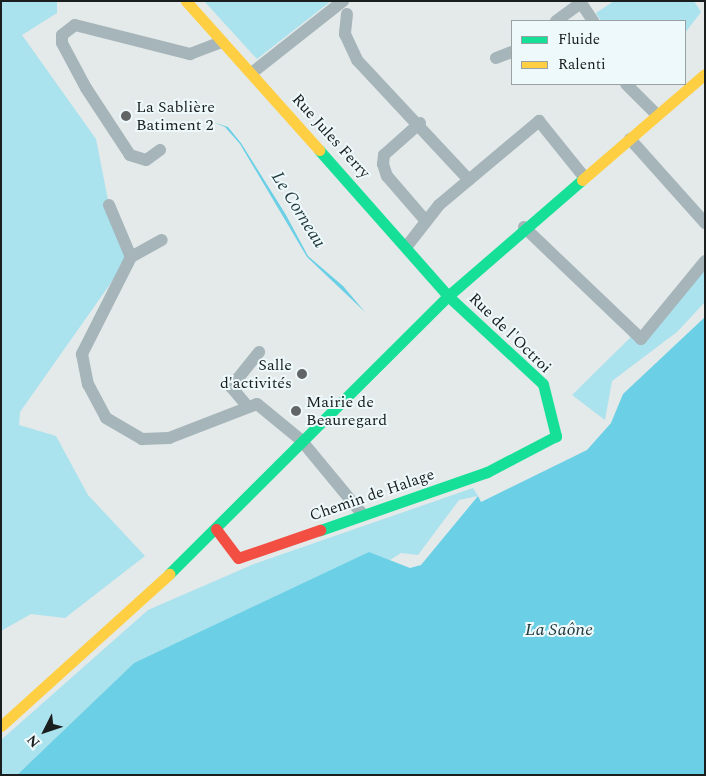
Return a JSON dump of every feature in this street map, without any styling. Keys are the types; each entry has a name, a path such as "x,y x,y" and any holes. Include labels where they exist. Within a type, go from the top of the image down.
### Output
{"main road":[{"name":"Rue Jules Ferry","path":"186,1 407,246 448,296"},
{"path":"1,726 216,529 301,440 448,296 524,227 705,74"},
{"name":"Rue de l'Octroi","path":"448,296 543,384 556,436 515,461"},
{"name":"Chemin de Halage","path":"216,529 238,558 515,461"}],"street":[{"path":"557,20 581,3 591,20"},
{"path":"252,72 345,7"},
{"path":"345,7 345,34 357,60 420,123 469,180"},
{"path":"160,150 146,160 130,155 86,88 62,43 62,35 75,25 190,54 222,42"},
{"path":"496,58 511,52"},
{"path":"627,85 640,95 657,115"},
{"path":"407,246 425,220 539,121 584,177"},
{"path":"420,123 384,155 383,164 387,176 425,220"},
{"path":"630,139 705,223"},
{"path":"109,205 131,257"},
{"path":"524,227 641,339 705,261"},
{"path":"162,240 131,257 82,354 88,384 106,418 142,439 169,438 257,404 301,440 363,515"},
{"path":"248,407 231,387 259,352"}],"shaded area":[{"path":"1,1 57,1 57,13 22,35 96,139 109,205 127,260 20,412 19,425 56,436 88,495 145,556 65,618 31,614 1,631"},
{"path":"204,1 331,1 257,59"},
{"path":"614,1 694,1 701,12 686,32 686,20 600,20 596,13"},
{"path":"705,261 705,302 677,332 612,381 605,420 572,395 635,333 641,338"},
{"path":"473,488 478,496 459,500 418,555 401,553 390,560 369,553 134,663 17,775 1,775 1,740 148,610 254,564"}],"water":[{"path":"213,122 228,127 241,143 286,215 308,256 343,286 365,312 307,257 240,144 225,127"},
{"name":"La Saône","path":"705,317 705,775 17,775 134,663 369,552 410,568 421,565 478,496 481,502 587,450 611,423 623,394"}],"traffic: fast":[{"path":"319,150 448,296 543,384 556,436 487,472 320,530"},
{"path":"169,574 448,296 582,180"}],"traffic: slow":[{"path":"186,1 319,150"},
{"path":"582,180 705,74"},
{"path":"1,726 169,574"}],"traffic: jam":[{"path":"216,529 238,558 320,530"}],"place":[{"name":"La Sablière Batiment 2","path":"126,116"},
{"name":"Salle d'activités","path":"302,374"},
{"name":"Mairie de Beauregard","path":"296,411"}],"water label":[{"name":"Le Corneau","path":"298,210"}]}
